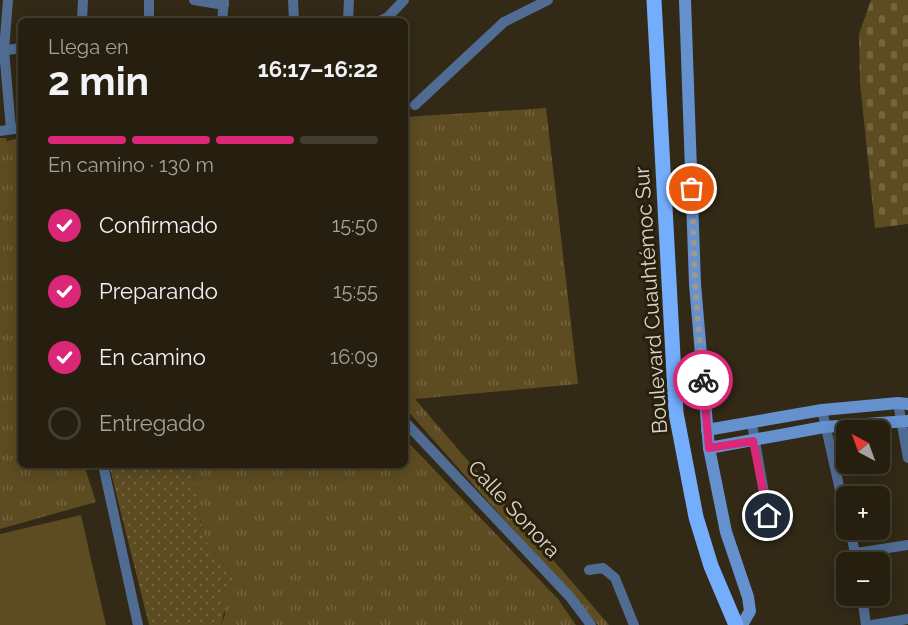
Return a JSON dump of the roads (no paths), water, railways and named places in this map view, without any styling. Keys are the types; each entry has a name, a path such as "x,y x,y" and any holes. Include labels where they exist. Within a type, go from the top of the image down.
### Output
{"main road":[{"name":"Boulevard Cuauhtémoc Sur","path":"654,0 676,413 696,517 711,566 736,625"}],"street":[{"path":"8,0 2,51 11,129"},
{"path":"82,18 83,0"},
{"path":"148,0 149,18"},
{"path":"194,0 224,2 222,18"},
{"path":"293,0 294,18"},
{"path":"348,18 349,0"},
{"path":"386,18 404,0"},
{"path":"415,105 504,22 548,0"},
{"path":"685,0 695,284 707,430 726,532 748,597 750,611 742,625"},
{"path":"2,51 18,48"},
{"path":"707,430 822,410 903,403 908,458"},
{"path":"822,410 824,428 838,486"},
{"path":"709,448 824,428 904,421"},
{"path":"752,424 753,441 768,516"},
{"name":"Calle Sonora","path":"408,425 570,597 591,625"},
{"path":"104,468 138,625"},
{"path":"881,552 908,545"},
{"path":"589,570 603,568 615,579 634,625"},
{"path":"863,606 866,625"},
{"path":"872,625 908,619"}]}
